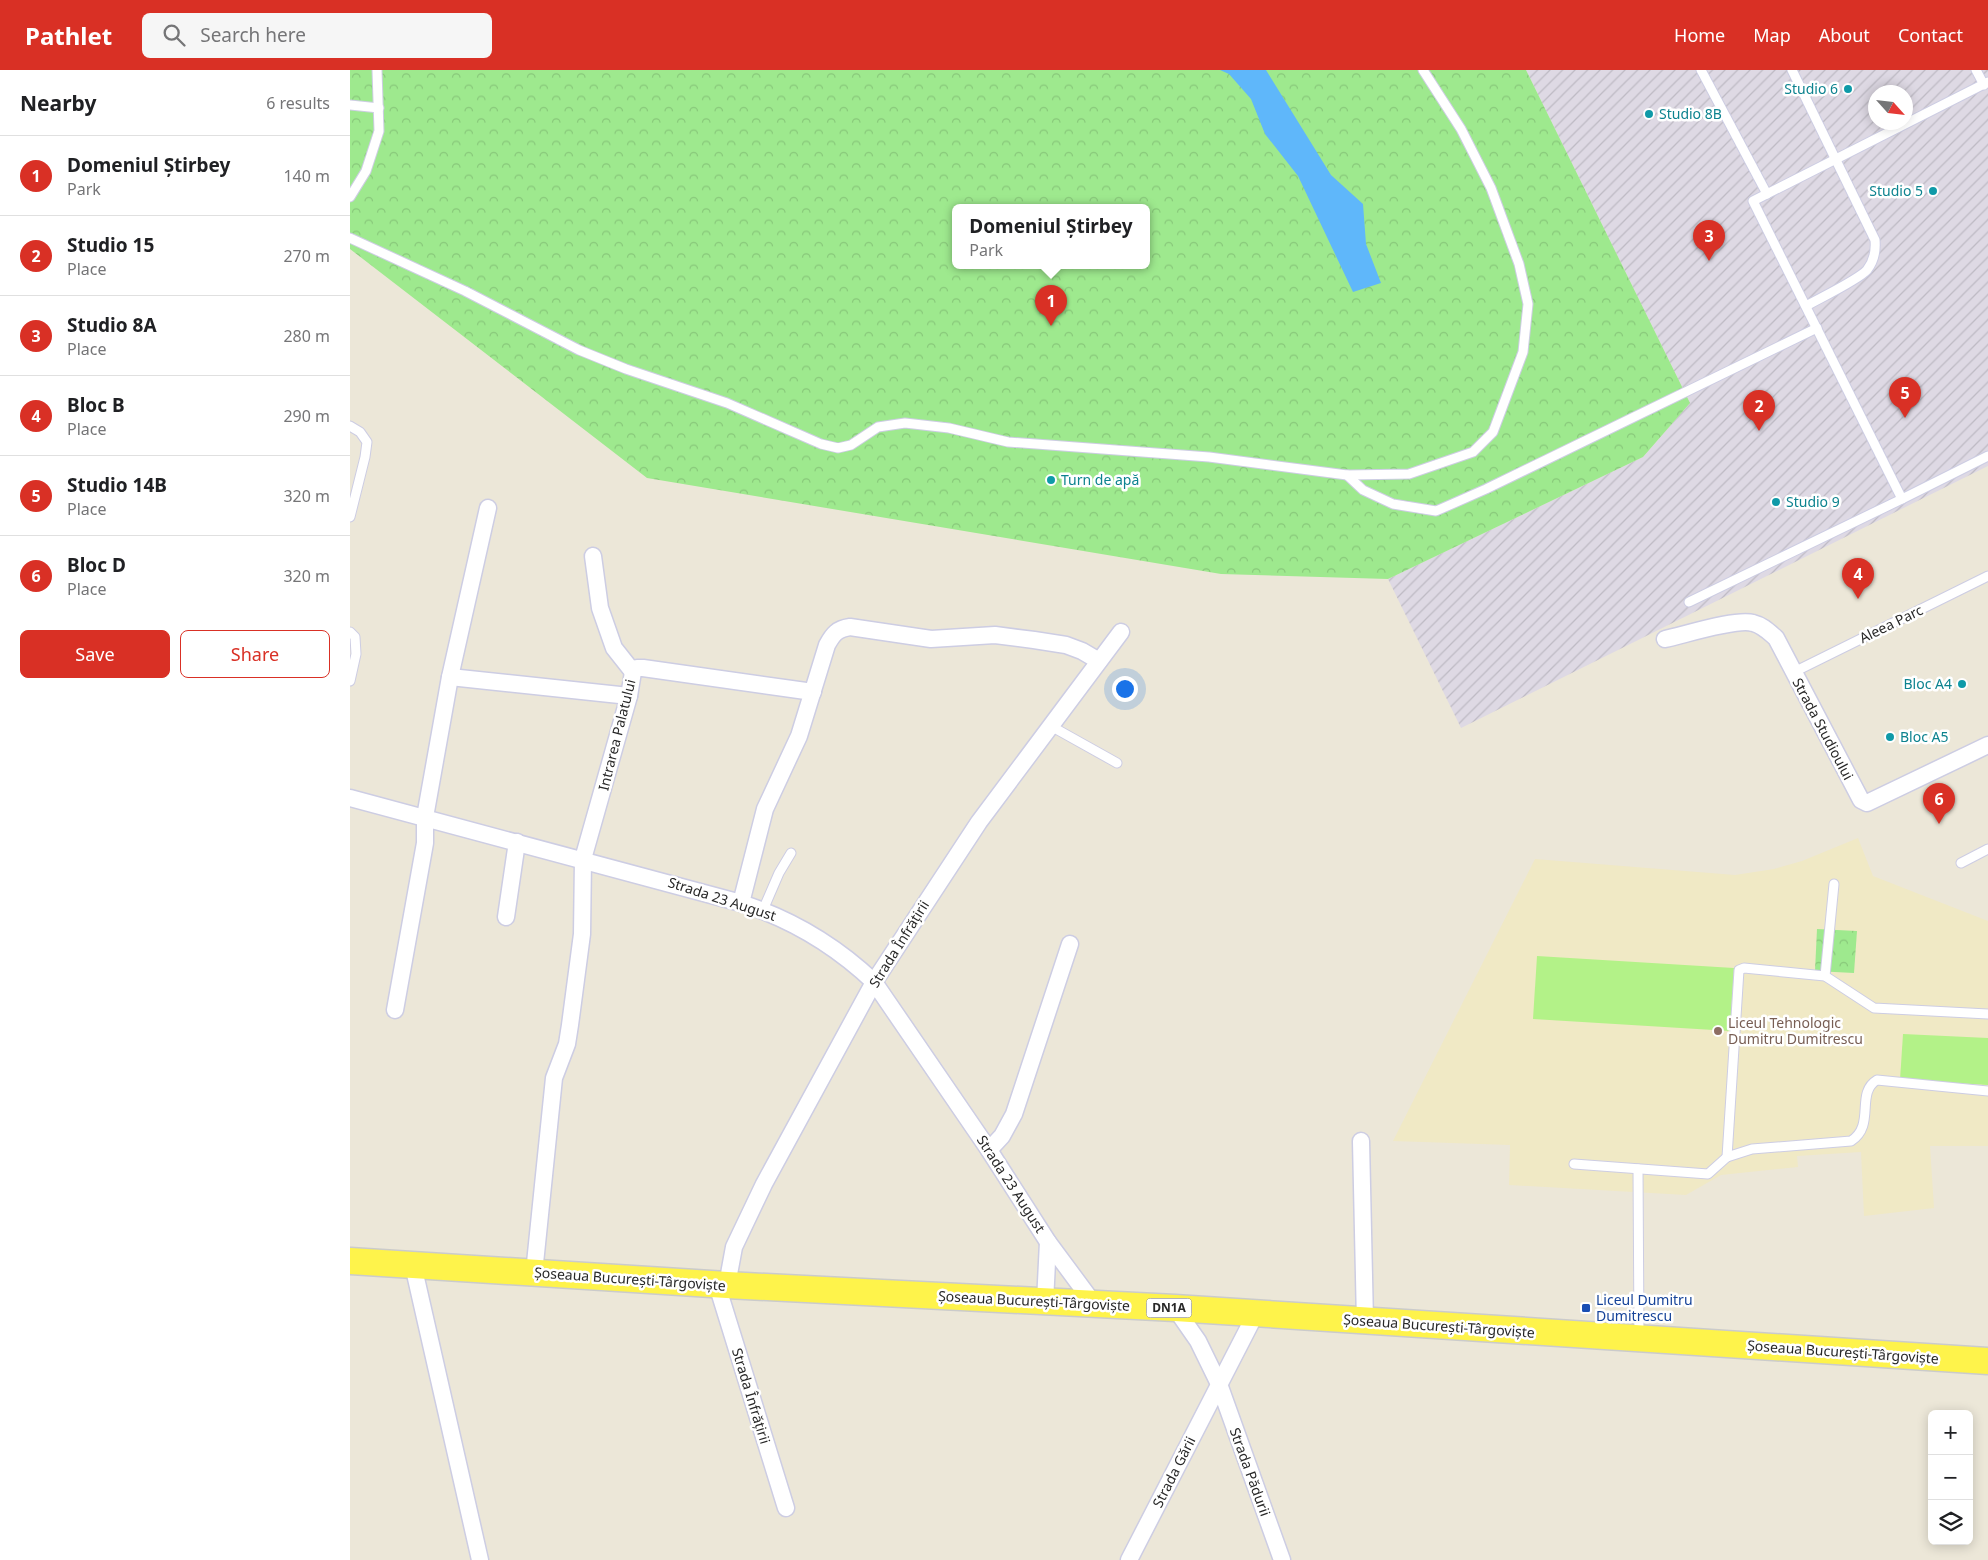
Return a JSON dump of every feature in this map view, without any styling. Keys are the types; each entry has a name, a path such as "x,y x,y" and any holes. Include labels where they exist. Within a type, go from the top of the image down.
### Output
{"main road":[{"name":"Șoseaua București-Târgoviște","path":"350,1261 722,1285 1175,1308 1255,1315 1988,1361"}],"street":[{"path":"395,1010 425,843 425,817 450,677 488,508"},
{"path":"593,556 600,608 614,648 633,672"},
{"name":"Strada Studioului","path":"1665,639 1739,622 1752,622 1765,628 1776,638 1860,800 1867,803 1988,745"},
{"path":"741,902 766,809 799,736 827,645 833,634 841,629 850,627 930,639 995,635 1066,645 1082,651 1099,661"},
{"name":"Strada Înfrățirii","path":"786,1508 722,1285 734,1248 764,1184 874,982 979,822 1049,725 1121,632"},
{"name":"Intrarea Palatului","path":"534,1273 554,1078 567,1044 582,934 583,859 629,696 633,672 636,668 643,668 813,692"},
{"path":"450,677 629,696"},
{"name":"Strada 23 August","path":"350,798 741,902 796,925 824,942 860,968 874,982 989,1150 1048,1242 1094,1304"},
{"path":"506,917 517,842"},
{"path":"989,1150 1002,1136 1014,1114 1070,944"},
{"path":"1361,1142 1365,1322"},
{"path":"1045,1302 1048,1242"},
{"path":"413,1265 480,1560"},
{"name":"Strada Pădurii","path":"1175,1308 1198,1341 1219,1384 1282,1560"},
{"name":"Strada Gării","path":"1129,1560 1255,1315"}],"lane":[{"path":"350,197 366,171 379,131 377,70"},
{"path":"350,238 465,291 578,350 626,369 727,403 821,444 838,448 851,445 878,428 905,424 948,428 1008,442 1209,457 1347,475 1409,474 1473,452 1492,432 1523,352 1528,304 1519,264 1491,188 1461,129 1423,70"},
{"path":"1701,70 1767,194"},
{"path":"1792,70 1875,240 1874,259 1866,271 1806,306"},
{"path":"1902,499 1753,201 1986,84 1976,70"},
{"path":"350,105 378,108"},
{"path":"1347,475 1363,490 1393,504 1436,511 1486,489 1817,328"},
{"path":"350,426 360,432 367,442 350,517"},
{"path":"1689,602 1988,456"},
{"name":"Aleea Parc","path":"1794,672 1988,576"},
{"path":"350,632 355,637 356,654 350,681"},
{"path":"1049,725 1117,763"},
{"path":"1961,863 1988,849"},
{"path":"763,910 778,873 791,852"},
{"path":"1825,976 1834,884"},
{"path":"1728,1157 1739,970 1825,976 1874,1008 1988,1014"},
{"path":"1574,1164 1708,1174 1728,1157 1752,1149 1851,1141 1860,1135 1864,1126 1867,1092 1870,1084 1877,1080 1988,1091"},
{"path":"1638,1169 1639,1339"}],"shaded area":[{"path":"1526,70 1988,70 1988,466 1461,728 1388,579 1643,457 1690,403"},
{"name":"Liceul Tehnologic Dumitru Dumitrescu","path":"1858,838 1873,876 1988,921 1988,1146 1930,1146 1934,1208 1864,1216 1861,1152 1797,1156 1798,1167 1721,1175 1686,1195 1509,1185 1510,1145 1393,1141 1535,859 1735,875 1774,869 1802,861"}],"green space":[{"path":"350,70 1526,70 1690,403 1643,457 1388,579 1221,574 647,478 350,249"},
{"path":"1817,929 1857,931 1854,973 1815,971"},
{"path":"1537,956 1734,968 1730,1031 1533,1019"},
{"path":"1903,1034 1988,1038 1988,1085 1900,1080"}],"water":[{"path":"1220,70 1266,70 1331,175 1363,204 1366,244 1381,283 1353,292 1298,176 1265,134 1251,99 1229,74"}],"place":[{"name":"Studio 6","path":"1848,89"},
{"name":"Studio 8B","path":"1649,114"},
{"name":"Studio 5","path":"1933,191"},
{"name":"Studio 8A","path":"1709,261"},
{"name":"Domeniul Știrbey","path":"1051,326"},
{"name":"Studio 14B","path":"1905,418"},
{"name":"Studio 15","path":"1759,431"},
{"name":"Turn de apă","path":"1051,480"},
{"name":"Studio 9","path":"1776,502"},
{"name":"Bloc B","path":"1858,599"},
{"name":"Bloc A4","path":"1962,684"},
{"name":"Bloc A5","path":"1890,737"},
{"name":"Bloc D","path":"1939,824"},
{"name":"Liceul Tehnologic Dumitru Dumitrescu","path":"1718,1031"},
{"name":"Liceul Dumitru Dumitrescu","path":"1586,1308"}]}
